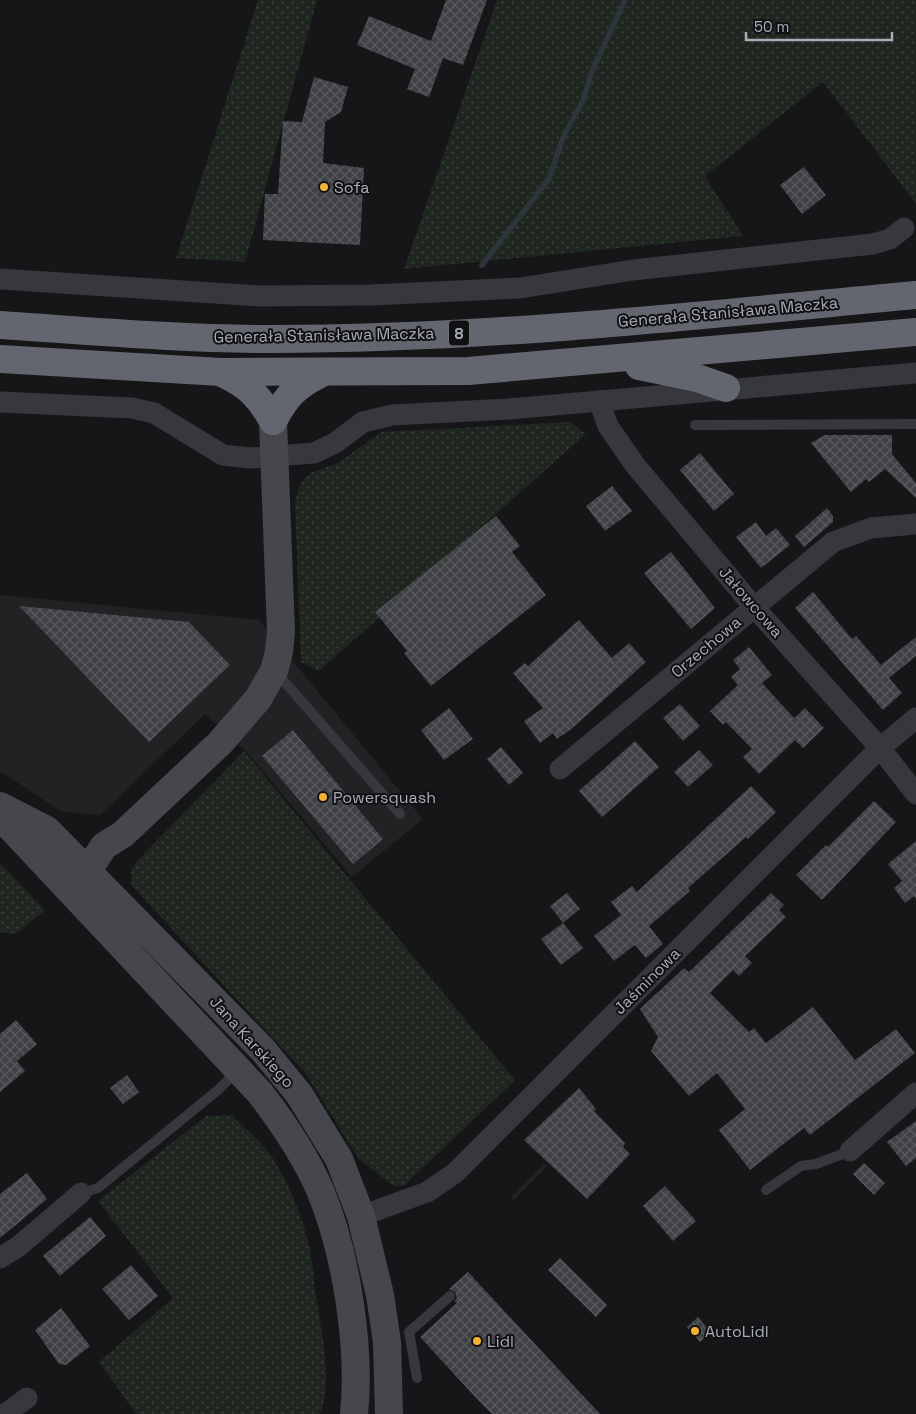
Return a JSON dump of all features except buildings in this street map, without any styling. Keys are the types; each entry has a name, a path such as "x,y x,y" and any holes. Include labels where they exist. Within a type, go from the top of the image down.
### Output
{"highway":[{"name":"Generała Stanisława Maczka","path":"0,325 120,333 271,339 502,332 916,295"},
{"path":"0,359 220,372 468,371 916,332"},
{"path":"611,360 697,378 726,388"},
{"path":"220,372 242,383 260,399 273,420 284,400 301,383 322,373"}],"street":[{"path":"0,279 261,296 371,295 489,290 520,288 633,270 873,244 890,239 904,228"},
{"path":"0,402 132,408 154,413 168,420 224,455 250,458 314,453 335,443 363,422 377,417 509,409 726,388 916,373"},
{"name":"Jałowcowa","path":"599,401 608,426 635,465 754,607 880,748 916,794"},
{"path":"67,889 88,870 104,846 123,834 220,742 258,699 274,671 279,652 281,632 273,420"},
{"name":"Orzechowa","path":"560,769 833,542 871,528 916,524"},
{"name":"Jaśminowa","path":"361,1216 426,1192 455,1173 880,748 916,718"},
{"name":"Jana Karskiego","path":"0,806 47,830 263,1050 299,1094 339,1159 361,1216 380,1295 387,1342 389,1414"},
{"name":"Jana Karskiego","path":"0,816 239,1070 279,1118 320,1191 342,1256 349,1297 354,1346 354,1414"},
{"path":"850,1151 916,1093"},
{"path":"0,1258 19,1246 81,1193"},
{"path":"349,1297 380,1295"},
{"path":"5,1414 27,1398"}],"lane":[{"path":"695,425 916,424"},
{"path":"274,671 400,814"},
{"path":"81,1193 98,1188 218,1090 239,1070"},
{"path":"766,1190 801,1166 816,1164 850,1151"},
{"path":"417,1378 409,1332 450,1296"}],"shaded area":[{"path":"258,0 317,0 245,262 176,258"},
{"path":"497,0 916,0 916,204 823,82 705,176 743,236 404,269"},
{"path":"570,422 586,434 319,671 301,662 295,503 299,486 310,473 338,463 381,432"},
{"path":"0,595 259,620 423,819 352,877 246,751 205,714 100,815 62,812 0,771"},
{"path":"244,751 515,1080 404,1186 393,1186 359,1159 306,1074 132,886 131,871 136,862"},
{"path":"0,863 45,910 16,934 0,932"},
{"path":"232,1115 260,1142 279,1169 298,1209 310,1253 325,1353 326,1386 320,1414 136,1414 99,1362 173,1298 98,1201 206,1116"},
{"path":"544,1164 547,1166 514,1200 511,1197"}],"waterway":[{"path":"482,265 549,179 564,135 583,101 592,71 625,0"}],"place":[{"name":"Sofa","path":"324,187"},
{"name":"Powersquash","path":"323,797"},
{"name":"AutoLidl","path":"695,1331"},
{"name":"Lidl","path":"477,1341"}]}
